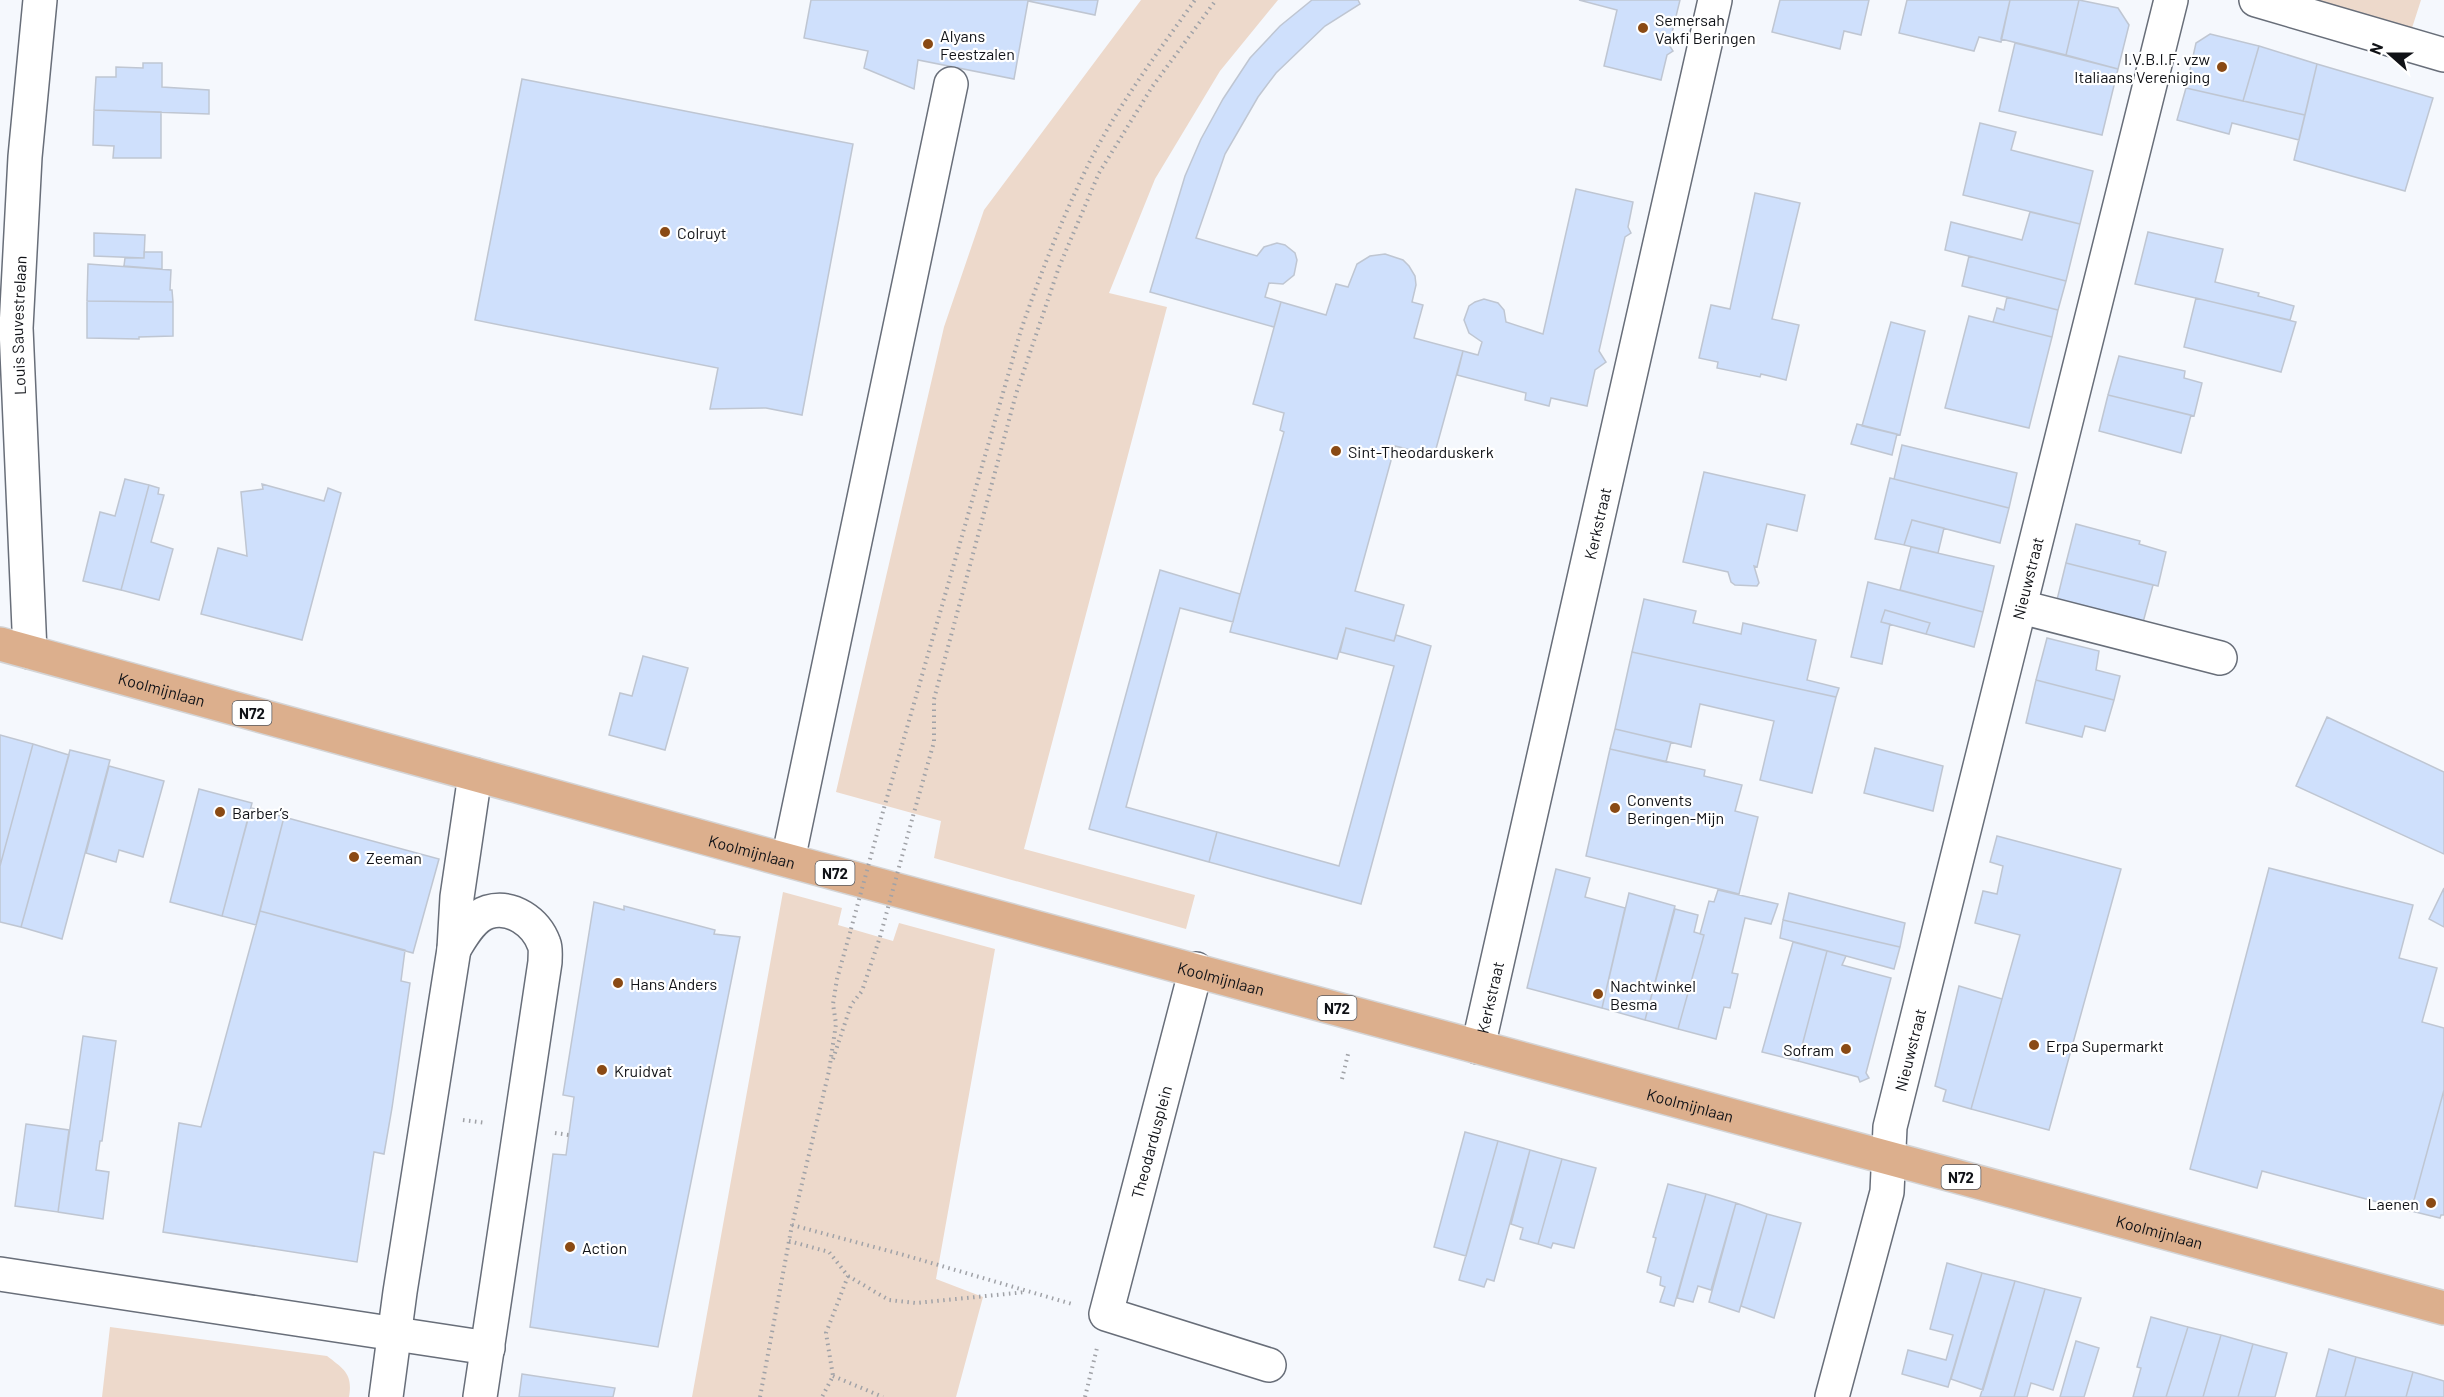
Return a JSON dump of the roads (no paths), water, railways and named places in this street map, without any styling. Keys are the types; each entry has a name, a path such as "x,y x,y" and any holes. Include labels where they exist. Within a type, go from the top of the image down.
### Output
{"main road":[{"name":"Koolmijnlaan","path":"15,648 475,775 2444,1308"}],"street":[{"name":"Louis Sauvestrelaan","path":"15,648 16,328 25,157 40,0"},
{"name":"Kerkstraat","path":"1478,1047 1715,0"},
{"name":"Nieuwstraat","path":"1832,1397 1887,1192 1890,1127 2170,0"},
{"path":"2256,0 2444,55"},
{"path":"788,860 951,84"},
{"path":"2021,607 2220,658"},
{"path":"386,1397 454,949 457,897 475,775"},
{"path":"454,949 464,932 476,920 489,912 509,912 524,916 544,945 545,962 480,1397"},
{"name":"Theodardusplein","path":"1196,969 1106,1314 1269,1365"},
{"path":"0,1274 488,1348"}],"place":[{"name":"Semersah Vakfi Beringen","path":"1643,28"},
{"name":"Alyans Feestzalen","path":"928,44"},
{"name":"I.V.B.I.F. vzw Italiaans Vereniging","path":"2222,67"},
{"name":"Colruyt","path":"665,232"},
{"name":"Sint-Theodarduskerk","path":"1336,451"},
{"name":"Convents Beringen-Mijn","path":"1615,808"},
{"name":"Barber’s","path":"220,812"},
{"name":"Zeeman","path":"354,857"},
{"name":"Hans Anders","path":"618,983"},
{"name":"Nachtwinkel Besma","path":"1598,994"},
{"name":"Erpa Supermarkt","path":"2034,1045"},
{"name":"Sofram","path":"1846,1049"},
{"name":"Kruidvat","path":"602,1070"},
{"name":"Laenen","path":"2431,1203"},
{"name":"Action","path":"570,1247"}]}
